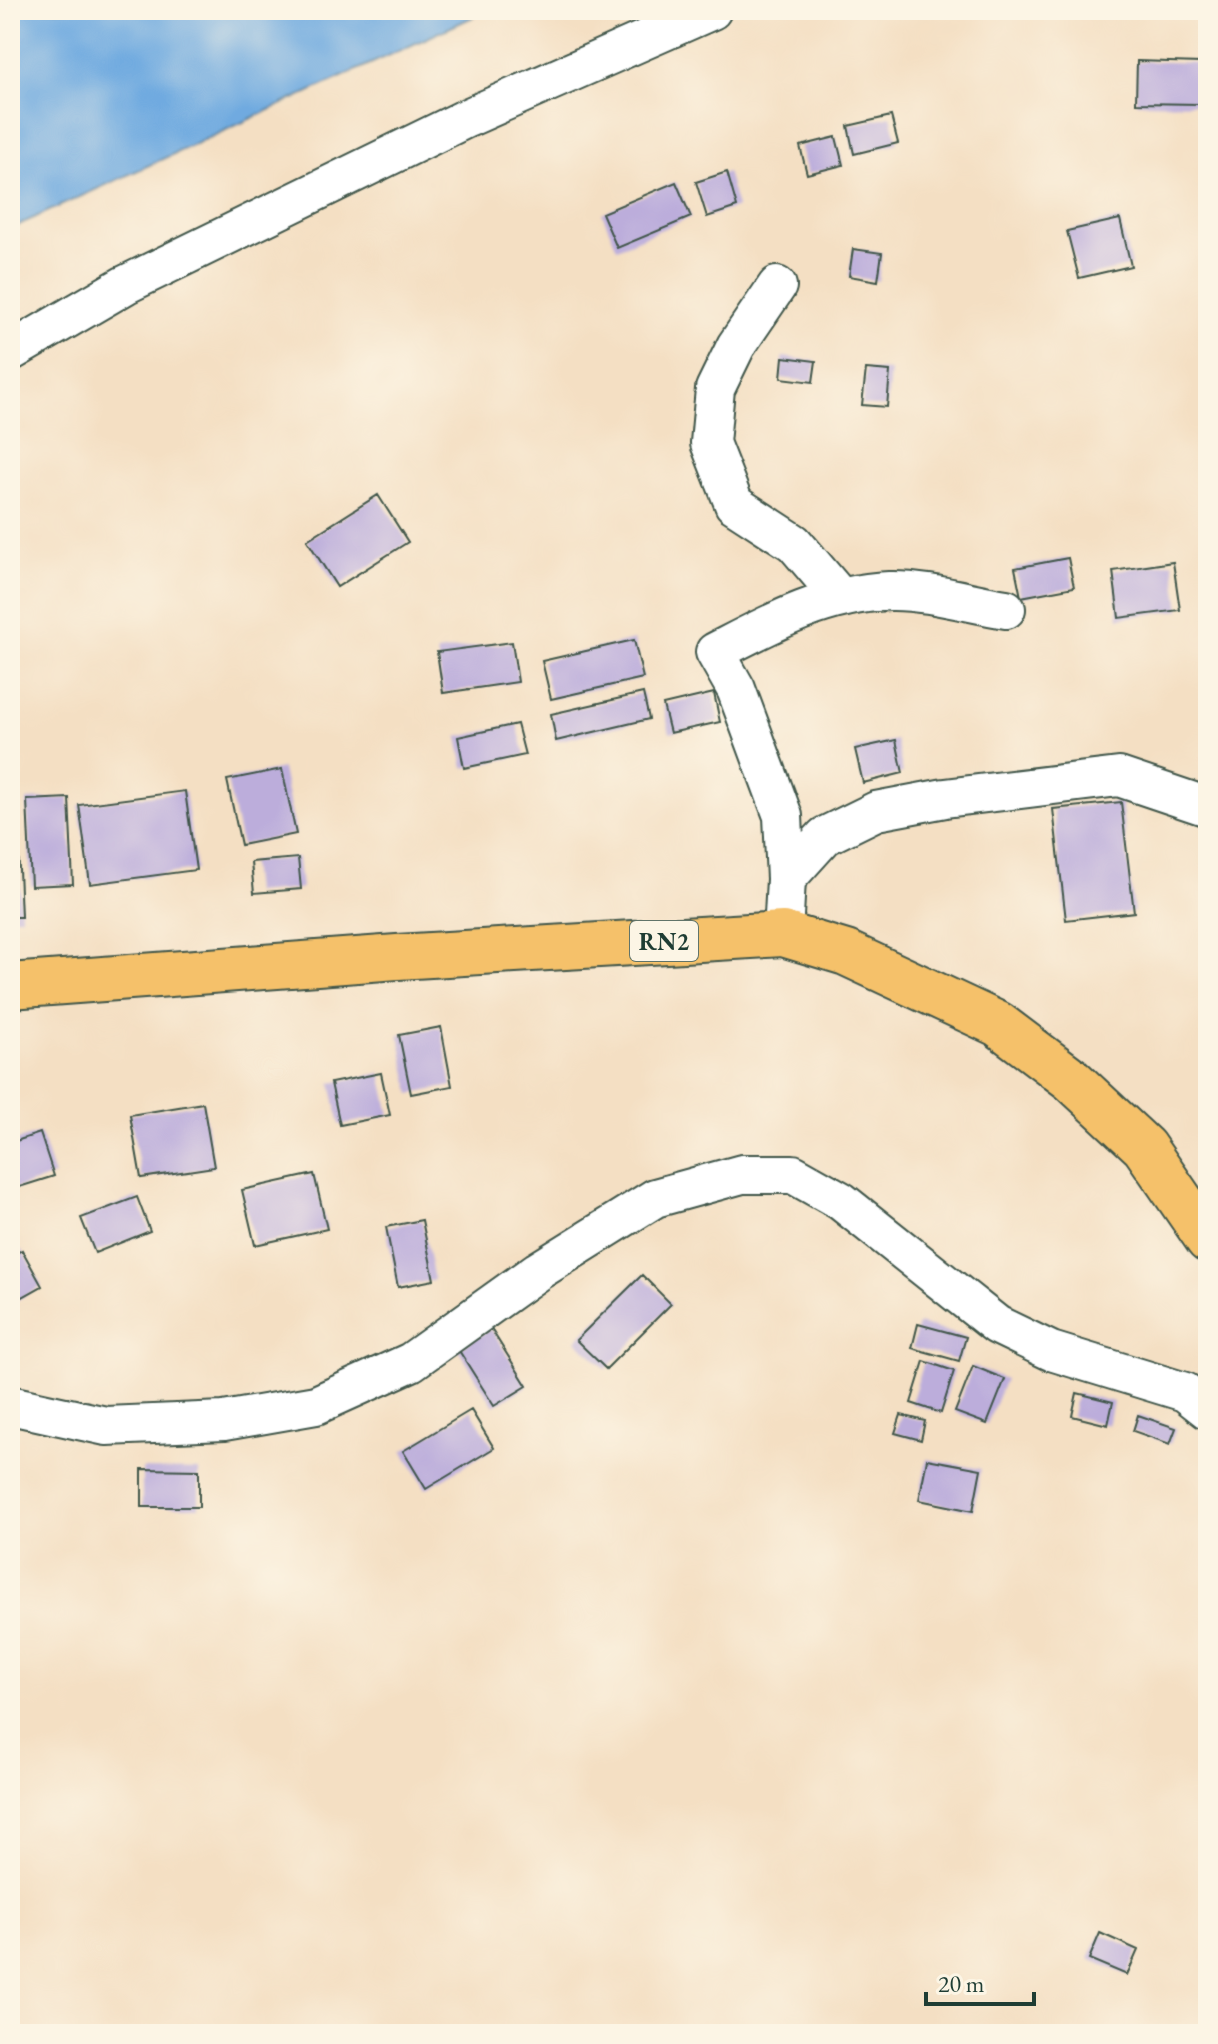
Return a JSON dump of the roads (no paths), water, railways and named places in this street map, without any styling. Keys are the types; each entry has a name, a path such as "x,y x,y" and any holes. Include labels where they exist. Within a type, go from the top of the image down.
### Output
{"highway":[{"name":"RN2","path":"10,986 411,956 783,934 846,953 998,1024 1071,1079 1144,1147 1208,1240"}],"street":[{"path":"10,352 125,285 467,118 712,10"},
{"path":"777,286 736,346 715,389 710,443 734,504 794,543 840,597"},
{"path":"783,934 786,879 783,816 736,689 715,652 788,614 840,597 892,591 1006,609"},
{"path":"786,879 825,836 876,811 945,798 1119,777 1208,807"},
{"path":"10,1405 106,1426 224,1421 316,1405 411,1362 538,1271 655,1198 742,1174 793,1174 841,1201 997,1325 1051,1351 1185,1392 1208,1410"}],"water":[{"path":"10,10 488,10 10,229"}]}
